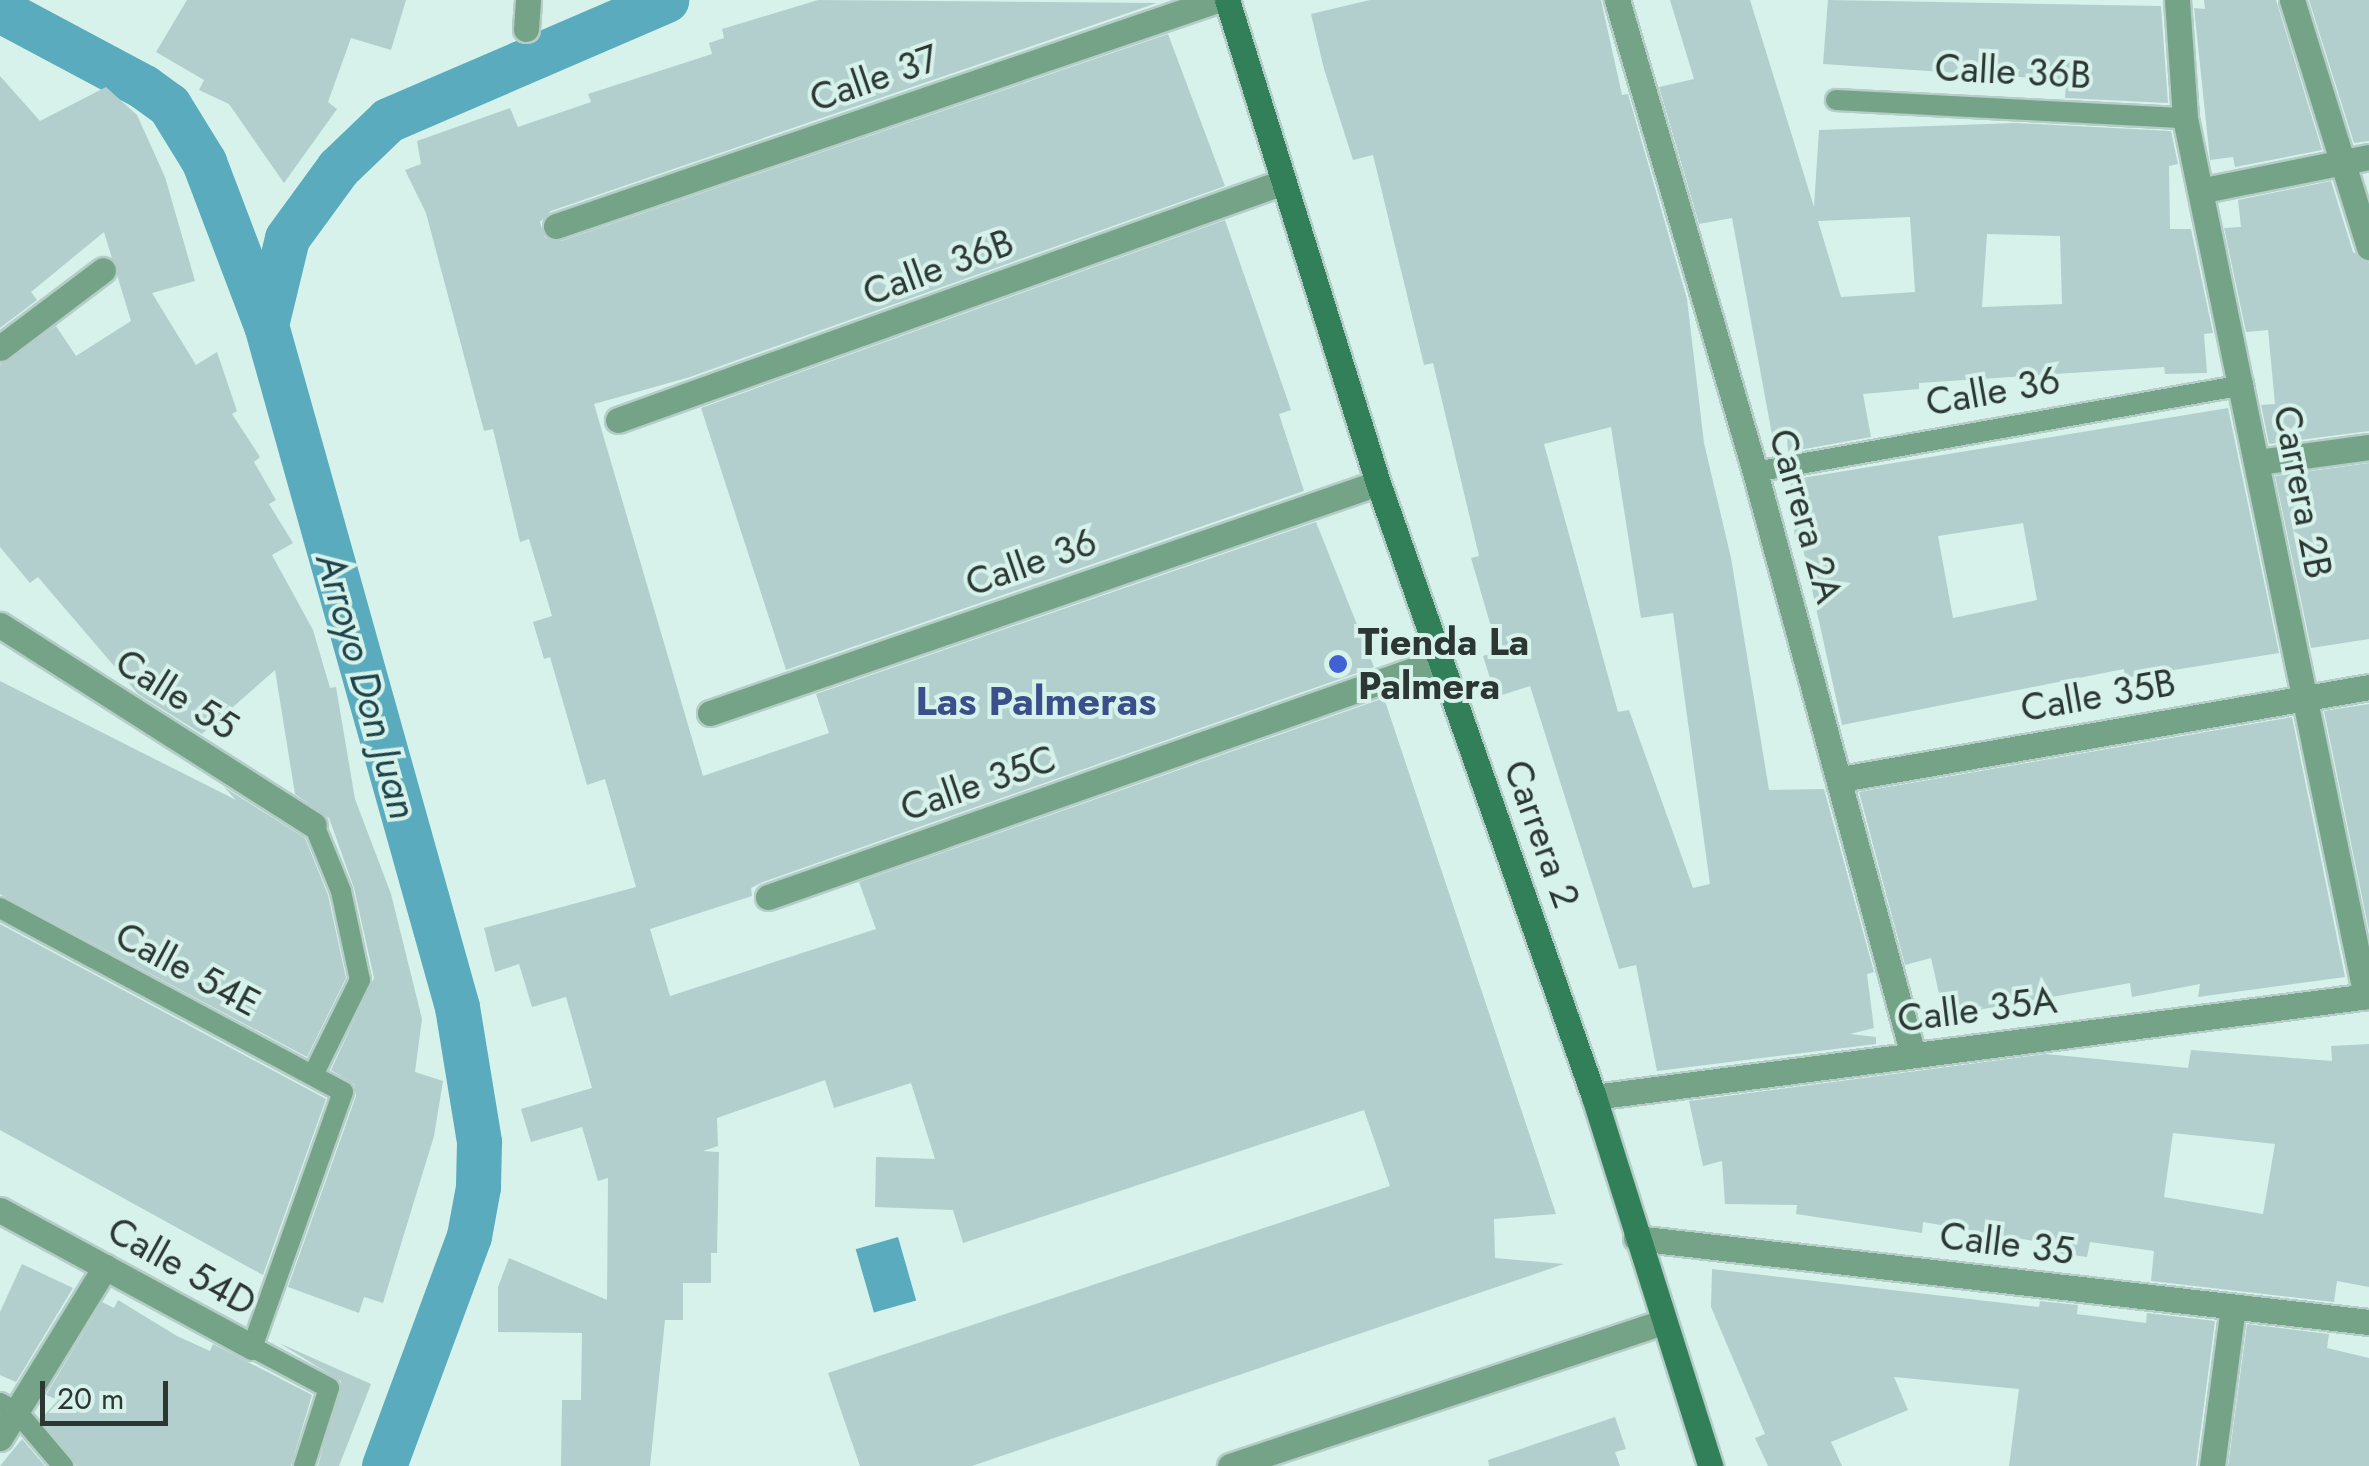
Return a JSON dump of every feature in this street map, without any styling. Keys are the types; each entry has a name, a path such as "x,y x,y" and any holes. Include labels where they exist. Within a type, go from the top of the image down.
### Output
{"street":[{"path":"526,29 528,0"},
{"name":"Calle 37","path":"556,226 1217,0"},
{"name":"Carrera 2","path":"1227,0 1378,483 1594,1096 1710,1466"},
{"name":"Carrera 2A","path":"1618,0 1755,472 1914,1055"},
{"name":"Carrera 2B","path":"2177,0 2186,118 2204,190 2368,996"},
{"path":"2292,0 2338,164 2369,247"},
{"path":"2204,190 2369,157"},
{"name":"Calle 36B","path":"618,420 1283,182"},
{"path":"0,348 103,270"},
{"path":"2258,462 2369,447"},
{"name":"Calle 36","path":"710,713 1378,483"},
{"name":"Calle 55","path":"0,626 314,825"},
{"name":"Calle 35C","path":"768,897 1440,661"},
{"name":"Calle 35B","path":"1841,779 2369,687"},
{"name":"Calle 35A","path":"1594,1096 2368,996"},
{"name":"Calle 54D","path":"0,1210 252,1347"},
{"name":"Calle 35","path":"1636,1238 2369,1322"},
{"path":"0,1438 9,1408 105,1267"},
{"path":"2212,1466 2232,1306"},
{"path":"1230,1466 1663,1322"}],"lane":[{"name":"Calle 36B","path":"1836,100 2186,118"},
{"name":"Calle 36","path":"1755,472 2243,385"},
{"path":"312,1075 360,980 341,891 314,825"},
{"name":"Calle 54E","path":"0,908 343,1092 252,1347"},
{"name":"Calle 54D","path":"252,1347 329,1388 304,1466"},
{"path":"9,1408 63,1466"}],"water":[{"path":"898,1237 916,1300 874,1313 856,1249"}],"building":[{"path":"187,0 406,0 391,50 351,38 328,102 337,109 284,183 229,104 199,90 204,80 156,52"},
{"path":"818,0 1157,3 551,211 540,222 545,238 561,241 1168,34 1225,186 690,377 594,404 703,776 829,733 816,694 1316,522 1374,667 763,882 751,888 752,896 650,929 670,996 876,929 859,882 1384,698 1556,1214 1494,1219 1495,1258 1564,1264 972,1466 860,1466 828,1373 1390,1186 1364,1110 963,1243 953,1210 875,1207 876,1157 935,1159 911,1083 834,1108 825,1080 717,1118 718,1146 703,1151 719,1152 717,1253 711,1253 711,1283 683,1283 683,1320 665,1320 650,1466 561,1466 562,1400 581,1400 582,1333 498,1332 498,1287 509,1258 607,1300 608,1178 598,1181 582,1127 531,1142 521,1109 592,1088 566,997 532,1007 519,964 495,972 484,928 636,887 605,779 587,785 550,657 544,659 533,622 552,616 529,539 520,542 493,429 484,431 426,213 405,170 421,164 417,141 510,108 518,127 591,102 588,94 712,54 709,43 724,38 722,29"},
{"path":"1370,0 1601,0 1622,95 1628,94 1687,299 1704,443 1731,558 1769,790 1824,789 1874,972 1867,974 1874,1028 1850,1034 1876,1037 1876,1044 1657,1071 1636,965 1619,969 1530,686 1496,697 1483,656 1498,651 1471,558 1479,556 1433,363 1424,365 1373,155 1353,160 1311,14","holes":["1611,427 1641,618 1673,613 1710,884 1693,888 1629,710 1618,712 1544,444"]},
{"path":"1670,0 1750,0 1814,207 1819,130 2016,123 2171,131 2178,164 2169,166 2170,229 2191,229 2213,333 2204,334 2207,373 2165,374 2164,367 1919,383 1919,389 1863,394 1871,437 1788,452 1787,438 1773,440 1732,218 1699,224 1659,87 1694,79","holes":["1910,217 1915,292 1841,297 1818,221","1987,234 2060,236 2062,304 1982,307"]},
{"path":"1828,0 2161,6 2168,103 2065,98 2066,80 1823,64"},
{"path":"2204,0 2276,0 2322,150 2235,167 2233,157 2210,160 2194,8 2205,9"},
{"path":"2309,0 2369,0 2369,141 2354,143"},
{"path":"0,76 40,121 106,87 137,115 165,177 195,281 152,293 196,365 217,352 237,411 232,414 260,457 254,462 276,500 269,504 293,543 272,555 313,630 330,688 336,687 355,799 391,894 422,1019 415,1072 443,1081 434,1136 383,1303 364,1297 359,1313 288,1287 356,1096 354,1084 331,1070 374,978 354,888 329,818 295,794 275,670 202,734 138,694 38,577 30,583 0,547 0,364 56,326 76,356 131,321 104,232 31,292 37,300 0,328"},
{"path":"2331,181 2353,252 2369,263 2369,431 2269,444 2261,405 2275,404 2268,330 2246,332 2224,228 2241,227 2238,200"},
{"path":"1225,220 1291,410 1279,414 1304,491 786,670 701,408"},
{"path":"2228,408 2279,653 2125,678 2124,669 1842,725 1801,540 1795,540 1790,480","holes":["2023,523 2037,600 1953,618 1938,536"]},
{"path":"2369,463 2369,639 2311,648 2275,476"},
{"path":"0,681 236,800 224,787 305,838 328,895 346,978 307,1057 0,894"},
{"path":"2369,704 2369,931 2324,711"},
{"path":"2292,717 2345,977 2198,997 2200,984 2132,997 2130,983 1944,1016 1931,958 1905,965 1859,792"},
{"path":"0,924 326,1099 263,1275 0,1130"},
{"path":"2369,1044 2369,1287 2337,1281 2334,1302 2151,1281 2154,1251 2090,1242 2087,1257 2050,1252 2052,1244 1923,1222 1922,1233 1796,1214 1797,1205 1725,1204 1722,1161 1703,1166 1689,1101 2046,1054 2188,1068 2191,1050 2332,1061 2331,1046","holes":["2173,1133 2275,1144 2263,1214 2164,1197"]},
{"path":"22,1264 73,1288 16,1382 0,1375 0,1312"},
{"path":"1712,1269 2039,1307 2040,1301 2078,1305 2077,1314 2146,1323 2147,1313 2215,1321 2196,1466 2009,1466 2019,1389 1894,1377 1908,1410 1831,1442 1842,1466 1768,1466 1755,1438 1765,1434 1711,1307"},
{"path":"118,1300 177,1336 210,1351 213,1344 312,1395 291,1466 76,1466 41,1419 58,1400 46,1395 102,1302 114,1308"},
{"path":"2247,1324 2329,1334 2327,1348 2369,1358 2369,1466 2228,1466"},
{"path":"279,1343 371,1384 339,1466 318,1466 341,1381"},
{"path":"1615,1417 1626,1449 1615,1452 1620,1466 1489,1466 1488,1460"},
{"path":"22,1439 45,1466 0,1466"}],"waterway":[{"path":"266,325 287,238 338,168 388,120 666,0"},
{"name":"Arroyo Don Juan","path":"0,10 144,87 169,105 204,162 266,325 457,1007 479,1142 478,1187 469,1236 384,1466"}],"place":[{"name":"Tienda La Palmera","path":"1338,664"}],"district":[{"name":"Las Palmeras","path":"1036,701"}]}
